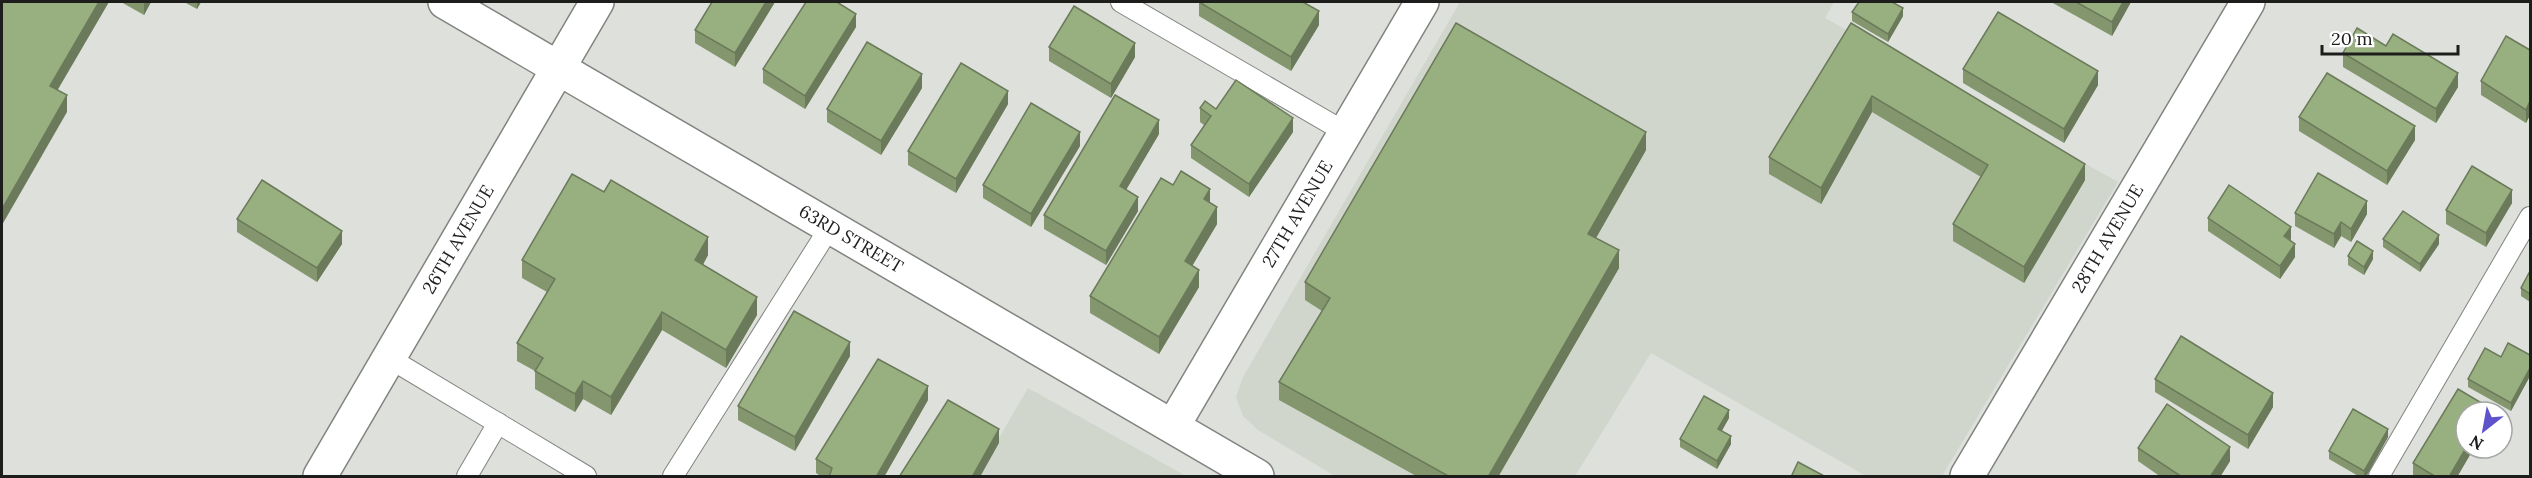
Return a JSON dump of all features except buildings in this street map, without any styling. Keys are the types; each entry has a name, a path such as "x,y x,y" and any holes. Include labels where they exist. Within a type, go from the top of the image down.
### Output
{"street":[{"name":"63RD STREET","path":"445,2 1257,477"},
{"name":"26TH AVENUE","path":"321,477 597,2"},
{"name":"27TH AVENUE","path":"1173,426 1422,2"},
{"name":"28TH AVENUE","path":"1967,477 2248,2"}],"lane":[{"path":"1121,2 1345,132"},
{"path":"2379,477 2530,217"},
{"path":"674,477 830,227"},
{"path":"389,358 586,477"},
{"path":"467,477 498,423"}],"shaded area":[{"path":"1460,2 1834,2 1825,18 2118,182 1942,476 1866,476 1651,353 1575,476 1335,476 1258,430 1243,416 1236,397 1243,377"},
{"path":"1028,388 1186,476 977,476"}]}
